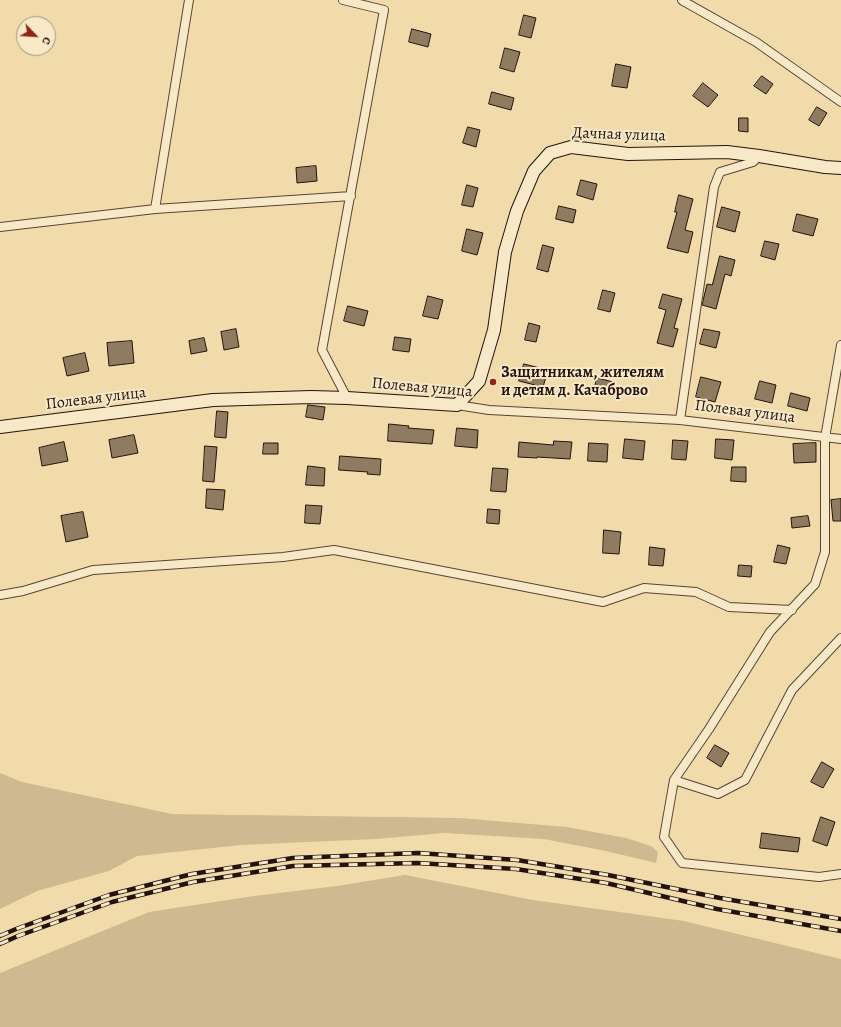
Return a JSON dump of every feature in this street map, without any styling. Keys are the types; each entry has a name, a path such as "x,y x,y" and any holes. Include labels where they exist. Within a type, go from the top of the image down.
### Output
{"street":[{"path":"155,209 189,0"},
{"path":"343,0 384,10 322,350 347,398"},
{"path":"682,0 756,42 841,102"},
{"name":"Дачная улица","path":"457,405 479,381 494,330 505,252 517,211 534,171 550,153 572,147 628,154 727,152 825,167 841,168"},
{"path":"680,420 714,187 720,172 753,162 759,156"},
{"path":"0,227 155,209 351,196"},
{"path":"841,345 825,438 825,552 815,584 770,632 709,729 674,780 664,837 682,864 819,877 841,874"},
{"name":"Полевая улица","path":"0,427 212,400 311,397 457,405 489,410 680,420 841,439"},
{"path":"0,594 23,591 94,570 283,557 334,550 603,602 644,588 696,592 729,607 792,610"},
{"path":"674,780 718,794 745,780 792,690 841,638"}],"shaded area":[{"path":"0,773 22,782 172,814 460,818 567,827 626,838 651,846 658,852 656,863 606,851 544,839 444,833 376,839 241,845 137,856 109,871 37,891 0,909"},
{"path":"405,875 533,900 684,921 841,959 841,1027 0,1027 0,973 149,912"}],"building":[{"path":"524,15 536,18 531,38 519,35"},
{"path":"412,29 431,34 428,47 409,42"},
{"path":"505,48 520,52 514,72 500,68"},
{"path":"616,64 631,67 627,88 612,86"},
{"path":"762,76 773,84 766,94 754,86"},
{"path":"703,83 718,95 708,107 693,96"},
{"path":"492,92 514,98 511,110 489,104"},
{"path":"817,107 827,113 819,126 809,120"},
{"path":"739,118 748,118 748,132 739,131"},
{"path":"468,127 480,130 476,147 463,143"},
{"path":"316,166 317,181 297,183 296,168"},
{"path":"581,180 597,184 593,200 577,195"},
{"path":"467,185 478,188 473,207 462,205"},
{"path":"679,195 693,199 685,230 693,232 688,253 667,248 677,212 675,212"},
{"path":"559,206 576,210 573,223 556,219"},
{"path":"722,207 740,212 735,232 717,227"},
{"path":"797,214 818,219 813,236 793,231"},
{"path":"467,229 483,233 477,255 462,251"},
{"path":"765,241 779,244 775,260 761,256"},
{"path":"543,245 554,248 548,272 537,269"},
{"path":"720,256 735,260 731,276 725,274 716,309 702,305 707,284 712,285"},
{"path":"603,290 615,293 610,312 598,309"},
{"path":"663,294 682,299 674,328 678,329 673,347 657,343 666,310 659,308"},
{"path":"428,296 443,300 438,319 423,316"},
{"path":"348,306 368,311 364,326 344,321"},
{"path":"529,323 540,326 536,342 525,340"},
{"path":"236,329 239,347 224,350 221,332"},
{"path":"704,329 720,332 716,348 700,344"},
{"path":"395,337 411,339 409,352 393,350"},
{"path":"204,338 207,351 191,354 189,341"},
{"path":"132,341 134,363 109,366 107,343"},
{"path":"85,353 89,371 67,376 63,358"},
{"path":"524,364 548,370 543,387 519,381"},
{"path":"701,377 721,382 715,402 696,397"},
{"path":"597,378 613,382 610,396 594,391"},
{"path":"760,381 776,385 772,403 755,399"},
{"path":"791,393 810,398 807,411 788,406"},
{"path":"308,405 325,407 323,420 306,417"},
{"path":"217,411 228,412 226,438 215,437"},
{"path":"389,424 409,426 408,428 434,430 432,444 388,441"},
{"path":"457,428 478,430 477,448 455,446"},
{"path":"134,435 138,453 112,458 109,440"},
{"path":"625,439 645,441 643,460 623,458"},
{"path":"716,439 734,440 732,460 715,458"},
{"path":"673,440 688,441 686,460 672,459"},
{"path":"554,441 572,442 570,459 518,457 519,442 553,445"},
{"path":"64,442 68,461 42,466 39,448"},
{"path":"264,443 278,443 278,454 263,454"},
{"path":"589,443 608,444 607,462 588,461"},
{"path":"816,443 816,462 794,463 793,444"},
{"path":"205,446 217,447 214,482 203,481"},
{"path":"340,456 381,459 380,475 367,474 368,472 339,470"},
{"path":"308,466 325,468 324,486 306,485"},
{"path":"732,467 746,467 746,482 731,481"},
{"path":"493,468 508,469 506,492 491,491"},
{"path":"207,489 225,490 223,510 206,508"},
{"path":"841,499 841,521 833,521 831,500"},
{"path":"306,505 322,506 320,524 305,523"},
{"path":"488,509 500,510 499,524 487,523"},
{"path":"83,512 88,537 66,542 61,516"},
{"path":"808,516 810,526 792,528 791,518"},
{"path":"604,530 621,532 619,554 603,553"},
{"path":"778,545 790,548 786,564 774,562"},
{"path":"650,547 665,549 663,566 649,565"},
{"path":"739,565 752,566 751,577 738,576"},
{"path":"715,745 729,753 721,767 707,758"},
{"path":"822,762 834,769 823,788 811,782"},
{"path":"821,817 835,822 827,846 813,841"},
{"path":"762,833 800,838 798,852 760,848"}],"railway":[{"path":"0,936 109,895 192,874 293,858 418,853 517,860 608,875 720,898 841,919"},
{"path":"0,944 112,902 193,882 293,866 417,863 516,869 606,883 717,909 841,931"}],"place":[{"name":"Защитникам, жителям и детям д. Качаброво","path":"493,382"}]}
